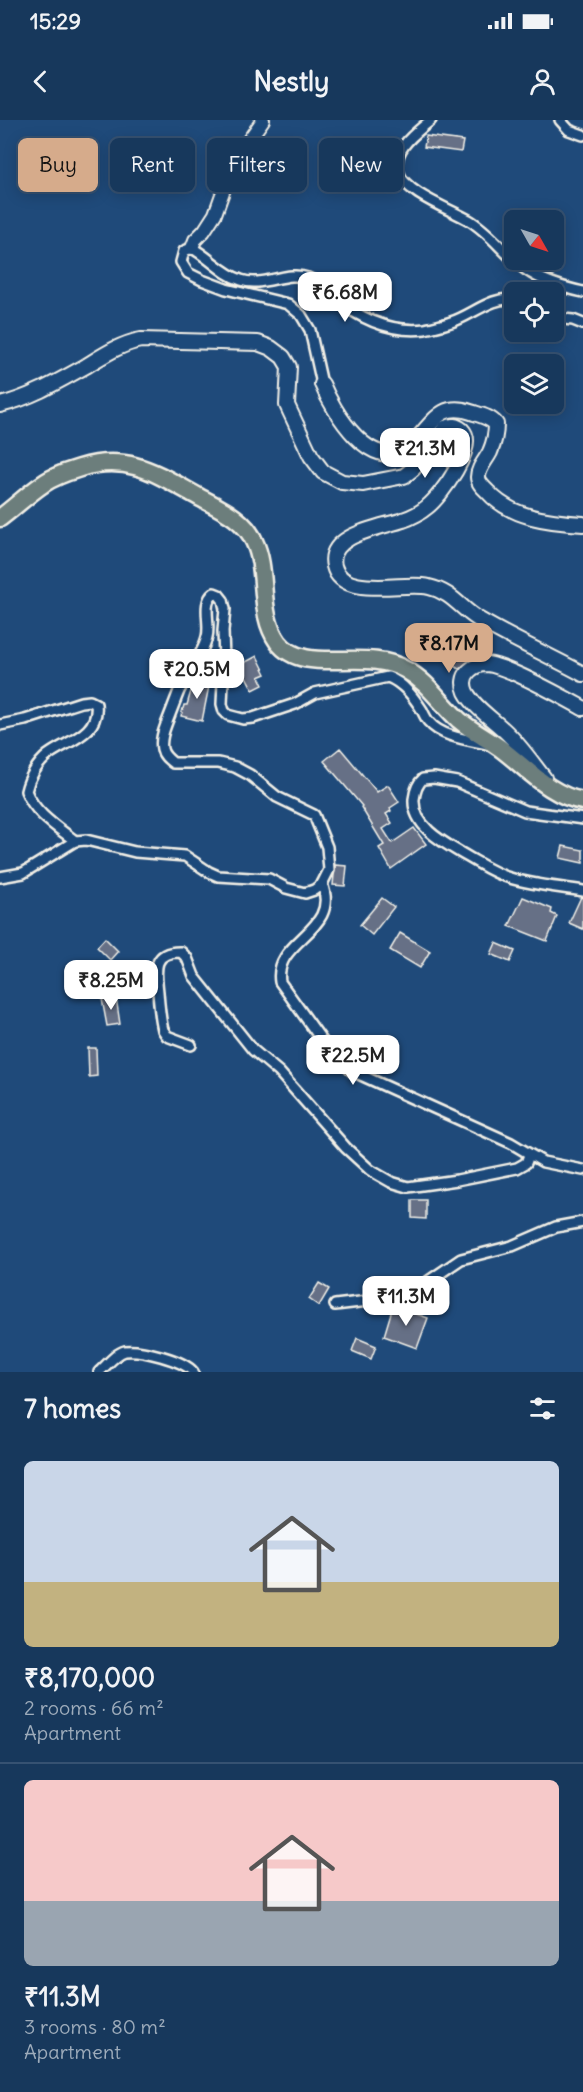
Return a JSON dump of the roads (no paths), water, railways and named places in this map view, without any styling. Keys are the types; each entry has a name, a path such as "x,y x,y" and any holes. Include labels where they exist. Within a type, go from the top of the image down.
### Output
{"highway":[{"path":"0,518 43,483 62,473 94,463 114,461 127,463 172,482 230,514 249,532 260,557 264,601 271,626 278,641 289,652 304,659 322,661 374,659 389,662 407,670 438,696 460,721 482,738 498,747 554,790 575,800 583,801"}],"main road":[{"path":"0,405 14,402 66,377 107,353 141,340 258,343 271,348 283,357 289,367 287,405 311,456 323,472 342,482 363,484 404,476 413,469 445,428 451,425 458,427 467,439 466,448 461,461 429,506 403,521 379,526 342,542 335,552 333,565 339,576 351,584 375,587 422,585 438,589 457,600 476,618 583,674"},
{"path":"322,384 336,414 348,430 369,447 385,454 396,453 408,447 438,414 446,410 462,409 492,420 496,424 494,440 478,474 479,481 486,491 505,507 523,514 546,521 583,524"},
{"path":"554,790 510,736 471,700 465,690 463,680 467,672 476,666 486,664 511,672 583,708"}],"street":[{"path":"263,120 234,161 215,214 195,240 192,248 184,251 181,262 188,273 202,280 226,289 288,304 301,315 310,330 322,384"},
{"path":"430,120 408,140 401,150 397,163 403,182 420,194 471,221 491,236 514,261 532,273 559,286 583,292"},
{"path":"560,120 569,130 583,135"},
{"path":"192,248 222,270 242,281 265,282 281,277 305,277 320,284 360,317 392,329 424,329 452,322 504,299"},
{"path":"564,319 583,324"},
{"path":"0,877 23,873 75,841 86,840 135,852 185,856 218,876 269,879 296,892 305,893 321,884 329,870 329,860 327,847 314,815 277,797 250,775 235,767 218,763 173,763 165,756 162,748 162,735 178,694 207,637 209,621 206,605 209,597 214,594 219,595 225,609 222,631 224,660 222,704 228,715 243,719 253,718 295,704 315,693 388,677 402,686 422,709 429,723 438,729 468,740 498,747"},
{"path":"0,725 25,720 90,700 96,704 96,715 92,725 72,742 47,756 34,772 26,791 30,801 39,812 75,841"},
{"path":"583,819 525,811 458,782 442,779 423,779 415,792 414,806 428,830 494,872 510,878 583,891"},
{"path":"321,884 326,896 326,906 322,916 281,962 279,975 280,982 328,1049 352,1071 511,1143 543,1162 583,1170"},
{"path":"192,1045 167,1036 162,1024 155,974 157,964 171,952 181,952 187,958 194,976 253,1050 279,1072 346,1148 370,1170 391,1182 408,1187 457,1180 518,1168 525,1163 529,1155"},
{"path":"335,1305 385,1299 414,1291 461,1259 512,1246 556,1227 583,1222"},
{"path":"99,1372 124,1351 155,1355 179,1362 193,1372"}]}
